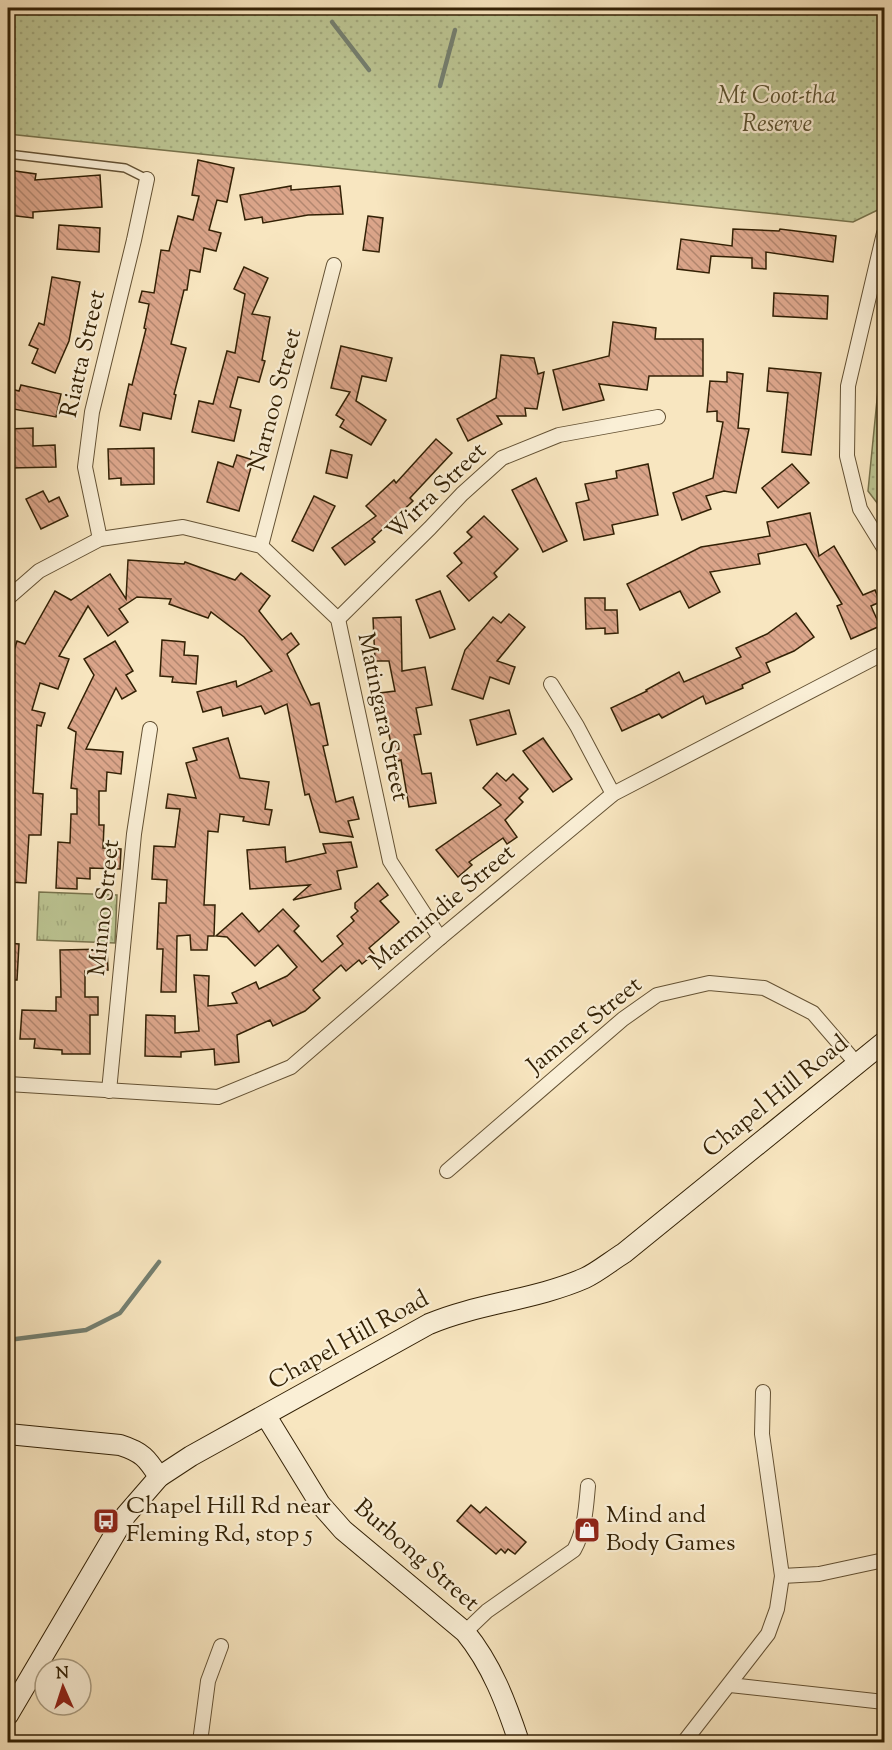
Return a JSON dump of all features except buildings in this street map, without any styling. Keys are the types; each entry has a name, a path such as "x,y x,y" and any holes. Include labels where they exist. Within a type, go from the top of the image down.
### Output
{"main road":[{"name":"Chapel Hill Road","path":"8,1714 126,1515 159,1477 191,1456 429,1324 452,1314 557,1288 587,1277 624,1253 885,1042"},
{"name":"Burbong Street","path":"266,1416 320,1504 343,1530 465,1632 477,1647 504,1696 519,1743"},
{"path":"8,1434 120,1445 136,1450 148,1459 159,1477"}],"street":[{"name":"Riatta Street","path":"100,539 85,467 92,412 135,240 147,179"},
{"path":"885,233 848,386 847,456 860,508 885,548"},
{"name":"Narnoo Street","path":"261,546 334,265"},
{"name":"Wirra Street","path":"338,619 462,494 502,458 559,435 658,417"},
{"name":"Matingara Street","path":"8,598 39,571 100,539 183,527 261,546 338,619 390,861 440,938"},
{"name":"Marmindie Street","path":"8,1084 218,1097 291,1067 440,938 613,794 885,653"},
{"path":"551,684 577,726 613,794"},
{"name":"Minno Street","path":"110,1091 134,834 150,729"},
{"name":"Jamner Street","path":"447,1171 623,1019 657,995 709,983 764,988 813,1013 857,1064"},
{"path":"684,1743 768,1634 777,1609 782,1576 762,1434 764,1392"},
{"path":"465,1632 487,1611 574,1550 584,1524 588,1486"},
{"path":"782,1576 819,1574 885,1560"},
{"path":"200,1743 208,1681 221,1646"},
{"path":"730,1685 885,1702"}],"lane":[{"path":"8,154 125,168 147,179"}],"green space":[{"name":"Mt Coot-tha Reserve","path":"8,8 884,8 884,207 853,222 8,134"},
{"path":"884,329 884,512 868,491"},
{"path":"39,892 117,895 115,943 37,940"}],"waterway":[{"path":"332,22 369,70"},
{"path":"440,86 455,30"},
{"path":"8,1340 86,1330 120,1313 159,1262"}],"place":[{"name":"Chapel Hill Rd near Fleming Rd, stop 5","path":"106,1521"},
{"name":"Mind and Body Games","path":"587,1530"}]}
